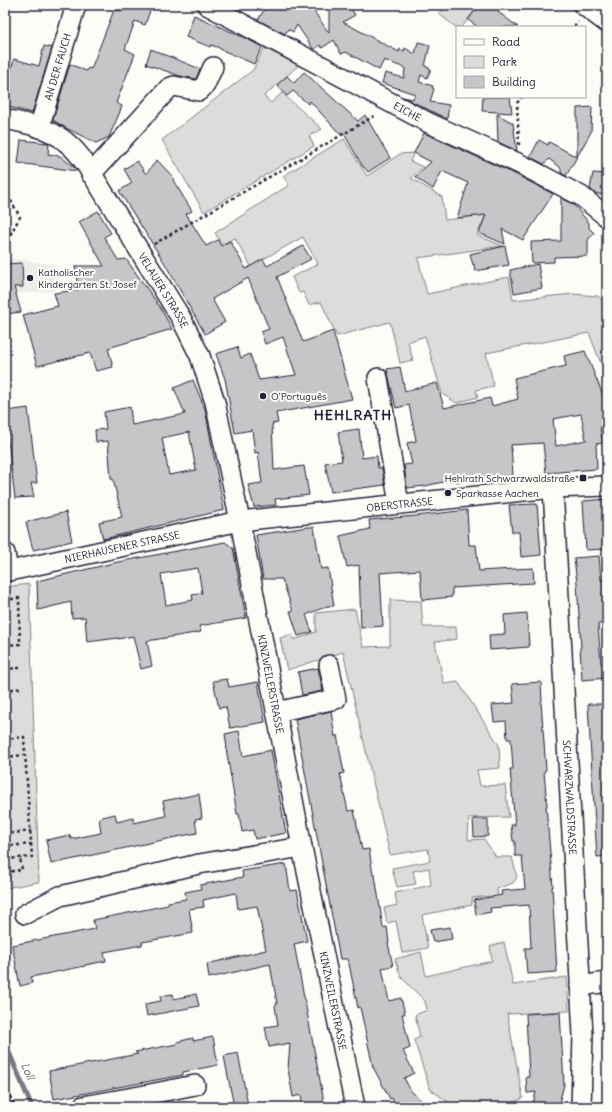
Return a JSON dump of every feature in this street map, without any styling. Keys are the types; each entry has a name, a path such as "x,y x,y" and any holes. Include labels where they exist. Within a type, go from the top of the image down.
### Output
{"street":[{"name":"AN DER FAUCH","path":"39,128 76,5"},
{"name":"EICHE","path":"207,5 429,123 520,164 581,196 607,217"},
{"path":"583,5 607,23"},
{"path":"91,174 169,88 174,86 199,91 205,85 213,68"},
{"name":"VELAUER STRASSE","path":"5,119 52,133 66,141 78,153 181,318 200,356 215,402 240,520"},
{"path":"378,378 399,504"},
{"name":"OBERSTRASSE","path":"240,520 553,488 607,486"},
{"name":"SCHWARZWALDSTRASSE","path":"553,488 583,1035 581,1107"},
{"name":"NIERHAUSENER STRASSE","path":"7,572 240,520"},
{"name":"KINZWEILERSTRASSE","path":"240,520 302,847 355,1107"},
{"path":"5,553 7,572"},
{"path":"276,712 336,699 329,665"},
{"path":"25,914 60,896 199,864 302,847"},
{"path":"580,986 607,982"},
{"path":"82,1106 146,1101 195,1085"}],"path":[{"path":"520,164 517,103 521,98"},
{"path":"140,252 394,105"},
{"path":"5,190 20,217 10,235 5,235"},
{"path":"5,600 19,598 20,644 5,645"},
{"path":"5,669 21,668"},
{"path":"5,690 23,688"},
{"path":"5,739 24,737 32,844 32,857 5,859"},
{"path":"5,757 25,755"},
{"path":"5,834 31,831"},
{"path":"5,846 32,844"},
{"path":"5,872 22,870 20,858"},
{"path":"5,1084 14,1107"}],"shaded area":[{"name":"Katholischer Kindergarten St. Josef","path":"5,257 55,265 54,291 5,294"}],"green space":[{"path":"446,5 479,5 463,26 456,26 456,27 439,14"},
{"path":"264,48 299,65 264,96 271,103 282,93 322,129 309,136 314,146 204,212 162,140 253,70"},
{"path":"344,139 367,176 400,154 414,153 410,161 423,167 411,178 442,197 445,220 486,215 477,235 503,246 418,258 427,294 509,277 513,300 573,294 598,296 605,303 607,308 607,379 589,333 486,353 494,386 476,390 478,397 457,403 442,394 425,336 408,342 413,360 400,363 390,322 337,336 321,302 309,305 303,292 299,293 292,277 318,264 303,237 251,266 235,238 222,244 215,233 289,185 283,176"},
{"path":"29,584 39,882 5,888 5,587"},
{"path":"390,600 421,601 423,627 456,627 457,639 435,642 444,684 458,682 499,745 500,768 477,770 480,786 505,785 509,817 469,818 468,840 484,839 496,857 512,857 517,877 513,883 497,889 498,899 491,901 490,896 472,898 472,905 422,915 428,948 402,953 396,921 387,923 384,908 397,905 395,893 431,885 429,868 413,871 416,884 397,887 392,868 430,861 428,849 390,855 343,652 287,670 280,638 292,634 294,640 316,632 316,613 355,609 363,647 390,646"},
{"path":"504,942 513,985 567,977 569,1011 507,1014 523,1098 504,1107 455,1107 430,1089 414,1040 420,1037 415,1015 427,1010 425,1001 401,977 395,959 421,952 426,976 492,961 490,946"}],"building":[{"path":"126,5 152,5 145,25 135,21 125,49 135,54 116,103 122,106 119,114 109,137 96,143 53,120 70,64 86,71 88,68 91,69 114,10 124,11"},
{"path":"267,5 304,5 307,9 311,7 329,33 329,10 339,5 349,5 355,15 343,22 399,52 400,49 404,51 405,48 415,54 418,42 430,45 425,66 431,69 427,78 421,75 419,82 433,86 432,88 434,89 430,102 449,105 447,119 403,97 413,99 415,94 382,83 385,73 404,78 405,68 384,60 379,70 346,52 341,54 334,40 322,48 320,45 314,50 297,25 293,32 288,29 285,34 258,20"},
{"path":"479,5 503,5 498,12 517,26 477,26 468,20"},
{"path":"194,15 262,47 254,64 218,47 211,45 210,47 186,37"},
{"path":"44,46 52,48 32,113 5,106 5,84 7,84 14,59 39,66"},
{"path":"151,49 200,69 196,79 180,76 146,64"},
{"path":"304,72 358,121 365,115 390,158 368,172 363,167 343,132 340,134 310,101 308,104 293,91 287,96 277,85 287,76 294,83"},
{"path":"483,98 510,98 512,113 482,111"},
{"path":"592,107 591,132 577,157 577,108"},
{"path":"497,114 513,123 517,151 498,142"},
{"path":"424,133 515,174 553,194 523,240 502,229 505,244 479,233 486,215 457,218 468,183 442,171 433,189 415,177 431,162 414,153"},
{"path":"21,140 48,143 48,154 60,156 77,171 18,163"},
{"path":"539,140 548,145 549,142 577,157 566,176 561,173 561,168 549,159 544,164 530,157"},
{"path":"157,160 174,178 173,180 192,211 186,214 206,246 218,240 221,246 230,241 246,269 263,259 267,266 303,246 311,259 277,277 303,342 333,331 352,399 276,413 278,423 272,424 274,470 304,466 309,495 275,499 276,505 254,507 248,485 262,483 258,452 255,453 252,430 235,433 225,379 216,354 237,347 241,358 250,354 259,380 296,375 283,337 265,344 261,332 269,329 248,278 212,299 225,322 205,334 164,262 119,191 132,183 124,169 137,161 146,174"},
{"path":"593,173 607,174 607,196 595,193 590,189"},
{"path":"561,198 574,205 589,223 589,228 594,233 588,240 588,256 554,257 554,262 532,263 531,242 561,241"},
{"path":"98,211 111,233 104,237 118,260 126,259 160,307 172,329 108,348 113,367 96,371 90,353 37,366 23,315 58,306 54,293 78,290 75,266 104,266 79,222"},
{"path":"505,246 509,265 475,271 470,254"},
{"path":"22,263 23,287 14,287 21,312 5,314 5,264"},
{"path":"538,264 542,288 514,293 510,270"},
{"path":"585,351 607,405 607,426 600,428 603,443 596,444 597,469 546,473 543,443 511,445 513,476 457,482 456,479 425,486 407,488 404,465 412,464 407,443 416,440 409,405 396,408 387,369 400,367 405,391 437,383 444,408 490,398 492,406 518,399 514,378 566,366 564,356","holes":["581,414 586,440 556,446 553,419"]},
{"path":"193,380 205,409 224,510 103,539 99,522 122,517 113,479 111,479 108,441 96,442 95,430 106,429 104,412 130,407 132,425 185,414 174,388","holes":["189,432 196,470 169,475 162,438"]},
{"path":"28,408 37,483 31,483 34,497 15,498 6,425 9,425 7,411"},
{"path":"359,429 362,458 377,456 378,468 382,468 385,485 331,492 325,463 342,461 338,432"},
{"path":"607,499 607,549 586,550 583,501"},
{"path":"537,504 541,555 521,557 519,532 512,532 509,505"},
{"path":"467,510 469,545 476,545 479,571 533,568 534,583 452,588 452,597 422,600 420,570 380,573 383,626 361,628 359,565 347,567 340,536 370,529 369,520"},
{"path":"66,512 72,541 33,550 26,522"},
{"path":"314,527 321,569 328,568 334,606 327,606 306,615 312,632 298,636 290,611 293,611 282,579 263,579 256,535"},
{"path":"225,542 233,548 246,618 199,626 201,632 147,641 152,666 141,669 133,636 87,642 85,617 72,618 71,602 38,610 37,581 118,562","holes":["198,568 202,593 192,595 193,600 166,605 161,574"]},
{"path":"599,556 601,580 604,580 607,623 598,624 601,664 607,664 607,678 582,680 577,583 574,558"},
{"path":"527,613 529,647 490,650 489,635 505,634 504,615"},
{"path":"318,668 323,691 302,695 298,672"},
{"path":"227,679 229,687 258,682 265,722 230,728 226,707 219,708 213,681"},
{"path":"541,682 546,770 544,771 553,887 557,972 527,974 525,948 531,948 529,905 490,908 491,912 476,915 474,900 502,895 501,891 525,889 522,856 515,856 515,841 513,841 511,825 515,825 510,769 513,769 511,739 507,739 506,721 494,722 492,705 514,703 512,684"},
{"path":"588,704 607,704 607,856 597,857"},
{"path":"331,711 335,737 337,735 344,773 340,774 348,811 354,810 362,850 369,849 373,875 375,875 383,928 387,927 388,943 393,966 382,968 389,1001 401,998 405,1014 402,1014 410,1048 403,1051 414,1073 404,1078 411,1091 428,1107 397,1107 392,1098 390,1099 373,1067 360,1007 358,1008 348,959 340,959 295,719"},
{"path":"239,731 243,756 271,750 286,833 255,839 253,830 242,832 239,814 237,814 225,734"},
{"path":"199,794 202,818 195,819 197,833 51,864 46,840 70,835 71,839 101,833 99,818 115,814 117,822 133,818 134,823 166,816 163,801"},
{"path":"473,819 488,819 488,836 474,837"},
{"path":"286,864 290,891 297,890 307,941 294,944 325,1107 303,1107 301,1095 293,1097 288,1069 290,1043 269,1047 265,1027 278,1025 275,1006 277,1003 270,964 209,978 207,964 266,950 257,906 238,909 236,893 203,900 204,907 189,909 193,933 142,942 142,945 104,952 106,961 31,977 32,983 20,986 12,945 95,929 93,920 168,905 168,902 186,899 185,892 201,889 200,885 243,877 242,871"},
{"path":"450,927 452,939 433,942 430,930"},
{"path":"173,994 174,999 196,994 199,1006 147,1016 145,1004 161,1001 160,996"},
{"path":"560,1012 564,1085 558,1107 532,1107 536,1092 527,1093 526,1077 529,1077 526,1014"},
{"path":"213,1037 218,1065 183,1072 183,1075 54,1099 49,1071 138,1054 135,1052 177,1044 177,1042 193,1038 193,1041"},
{"path":"238,1053 248,1105 234,1107 224,1056"}],"waterway":[{"name":"Loll","path":"5,1043 32,1107"}],"place":[{"name":"Katholischer Kindergarten St. Josef","path":"30,278"},
{"name":"O'Português","path":"263,396"},
{"name":"Hehlrath Schwarzwaldstraße","path":"583,478"},
{"name":"Sparkasse Aachen","path":"448,493"}],"district":[{"name":"HEHLRATH","path":"353,415"}]}
